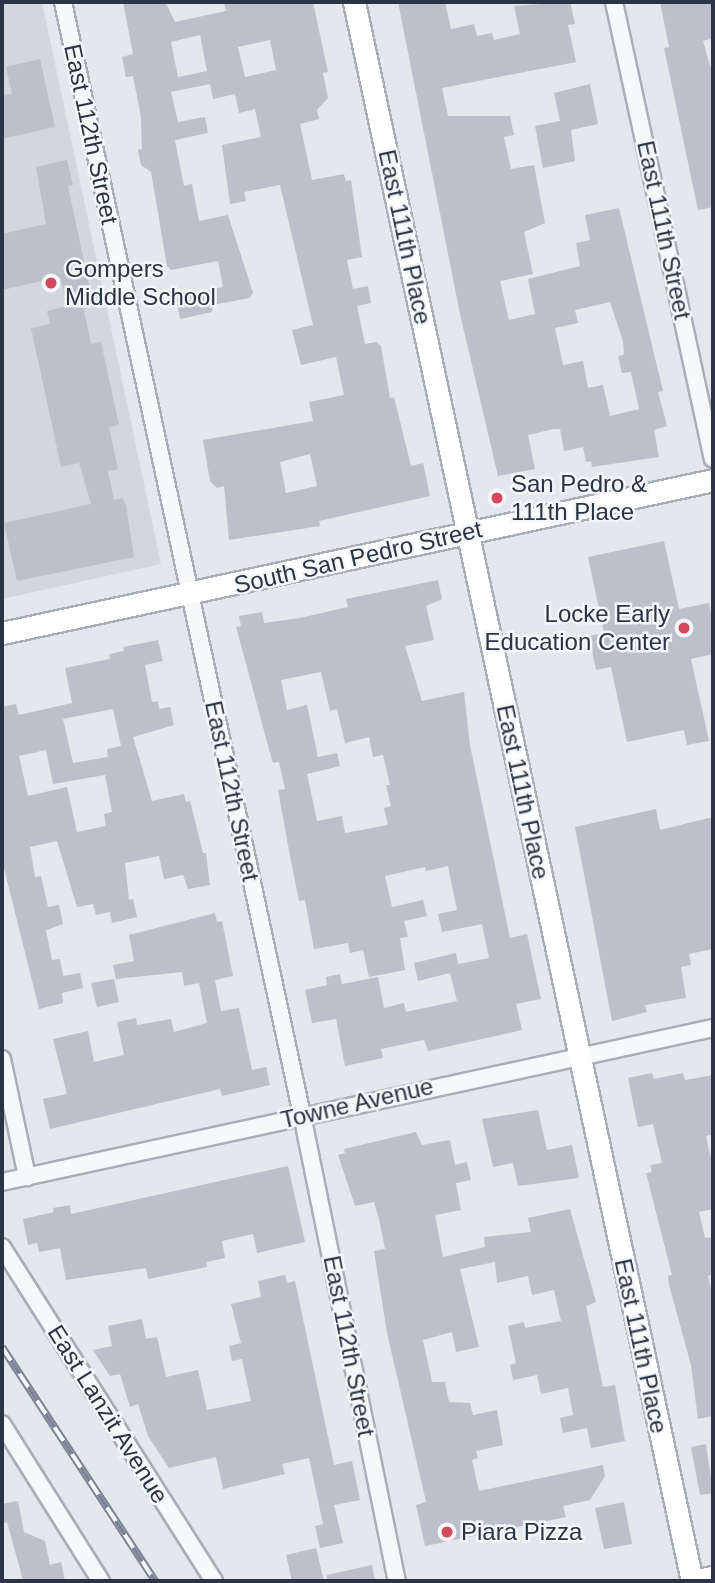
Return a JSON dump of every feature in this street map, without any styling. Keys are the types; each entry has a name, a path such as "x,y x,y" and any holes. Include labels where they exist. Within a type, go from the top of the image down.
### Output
{"street":[{"name":"East 112th Street","path":"63,2 302,1115 397,1581"},
{"name":"East 111th Place","path":"354,2 692,1581"},
{"name":"East 111th Street","path":"614,2 713,458"},
{"name":"South San Pedro Street","path":"2,633 189,595 713,480"},
{"name":"Towne Avenue","path":"2,1182 580,1054 713,1028"},
{"path":"2,1059 27,1177"},
{"name":"East Lanzit Avenue","path":"2,1247 214,1581"},
{"path":"2,1424 101,1581"},
{"path":"692,1581 713,1577"}],"shaded area":[{"name":"Gompers Middle School","path":"2,2 42,2 161,564 2,599"}],"building":[{"path":"123,2 166,3 175,22 226,11 224,2 313,2 328,72 323,73 328,98 317,110 319,119 300,124 312,180 344,174 346,181 351,180 362,257 347,260 353,289 368,286 371,303 357,306 365,344 376,342 381,346 390,398 394,397 411,466 423,463 430,496 319,521 320,526 229,540 224,486 217,488 210,481 203,440 313,421 309,402 344,395 336,357 301,365 292,330 313,325 280,185 244,192 246,201 230,204 222,145 261,137 255,109 239,113 235,94 213,99 210,84 171,92 178,122 205,117 208,133 175,140 184,186 192,184 199,221 228,215 253,293 250,298 213,305 212,312 180,319 176,297 223,287 218,261 171,270 167,266 151,172 141,165 138,150 142,149 141,117 133,76 126,77 122,57 133,54","holes":["200,35 207,71 178,77 171,42","270,40 276,70 245,77 238,47","310,454 317,486 286,493 280,462"]},
{"path":"398,2 445,2 451,29 474,24 477,36 492,33 494,40 520,34 514,6 570,2 575,24 568,25 576,62 442,88 448,116 510,116 514,135 504,137 511,169 534,165 545,223 524,232 533,274 500,281 509,320 535,314 528,279 580,266 576,243 590,240 585,215 619,208 663,391 658,392 667,426 654,430 659,457 592,467 591,461 586,462 583,447 564,451 560,429 554,429 528,435 535,469 498,476 460,314","holes":["610,302 623,341 624,355 618,356 622,373 631,372 639,409 610,416 603,385 588,388 583,361 563,365 555,328 578,323 575,310"]},
{"path":"660,2 713,2 713,38 703,41 713,76 713,207 698,210 664,48 669,47"},
{"path":"40,59 55,127 2,139 2,95 12,94 6,67"},
{"path":"590,84 598,124 571,130 575,161 543,168 535,126 560,121 554,93"},
{"path":"67,160 73,185 68,186 89,285 79,287 91,344 101,342 119,425 109,427 118,469 108,471 114,500 122,498 126,505 134,557 17,581 4,523 91,504 79,463 61,467 31,328 50,324 47,311 67,306 60,277 2,290 2,234 46,224 36,167"},
{"path":"664,541 679,609 709,603 713,625 713,654 691,659 709,741 687,745 684,730 627,742 611,667 596,670 589,636 604,633 588,557"},
{"path":"438,580 442,599 426,606 434,640 405,646 422,701 464,692 470,745 510,938 527,934 541,999 516,1004 522,1030 428,1051 424,1040 381,1049 383,1058 345,1066 336,1019 312,1023 305,990 327,985 326,977 340,974 342,984 378,977 384,1008 404,1003 406,1012 457,1001 450,973 418,981 414,963 456,953 458,964 489,958 482,924 442,932 438,914 457,910 448,866 426,871 425,867 385,876 392,907 423,900 427,916 404,921 408,937 400,938 405,970 369,977 363,950 350,953 348,943 314,949 305,900 299,901 290,856 278,790 285,789 279,762 273,763 236,627 241,626 239,616 262,612 264,623 300,618 348,607 346,599","holes":["321,672 330,711 337,709 345,743 369,737 373,757 383,755 390,785 386,785 391,806 384,808 388,825 345,833 342,816 317,821 307,774 340,766 337,753 318,757 307,705 287,710 281,680"]},
{"path":"158,640 163,661 145,665 152,702 158,701 159,709 170,707 174,725 133,737 152,801 184,794 186,802 190,801 203,853 206,853 210,885 188,889 183,875 164,879 159,856 125,863 129,900 133,899 137,917 112,923 110,912 96,915 93,904 77,907 57,841 30,847 35,877 41,876 48,907 59,905 63,924 46,930 52,960 60,959 63,976 80,973 83,988 62,993 63,1003 39,1009 2,860 2,707 16,704 19,715 72,703 65,668 110,659 109,654 124,651 123,647","holes":["113,709 121,746 107,749 108,757 73,763 63,719","46,750 53,784 105,775 112,812 104,814 106,826 77,832 67,787 28,796 19,756"]},
{"path":"656,809 660,830 713,817 713,949 689,954 691,965 681,967 686,998 645,1005 647,1012 612,1021 575,827"},
{"path":"215,913 217,922 222,921 233,976 215,980 221,1011 239,1008 252,1070 266,1067 270,1085 222,1096 220,1089 50,1129 43,1099 67,1094 53,1039 88,1031 94,1062 124,1055 117,1022 136,1018 137,1025 171,1019 174,1032 207,1023 199,983 184,986 182,972 116,979 113,965 134,961 129,935"},
{"path":"114,979 119,1002 97,1007 91,983"},
{"path":"652,1073 654,1079 683,1073 685,1080 713,1075 713,1134 706,1136 713,1168 713,1209 699,1212 705,1238 713,1237 713,1274 708,1276 713,1299 713,1416 698,1419 691,1365 669,1285 668,1276 672,1275 646,1173 652,1172 650,1165 662,1163 653,1124 638,1127 628,1078"},
{"path":"538,1110 547,1150 572,1145 579,1178 518,1186 513,1163 493,1167 482,1119"},
{"path":"416,1132 422,1145 450,1140 455,1165 467,1162 471,1180 456,1183 461,1210 435,1215 443,1257 485,1247 484,1237 531,1232 528,1218 570,1209 596,1302 586,1306 603,1387 615,1385 625,1441 591,1448 587,1428 563,1433 560,1418 573,1415 568,1388 541,1394 537,1375 513,1380 510,1365 516,1363 508,1326 524,1322 525,1328 561,1321 554,1290 532,1295 528,1276 497,1283 495,1262 460,1269 479,1347 456,1352 452,1332 423,1340 432,1382 445,1382 449,1402 470,1403 473,1415 497,1410 503,1445 476,1451 478,1458 472,1460 479,1491 603,1465 605,1476 590,1500 563,1506 566,1517 425,1546 416,1505 426,1502 387,1333 374,1251 385,1249 379,1219 374,1202 355,1206 338,1155 345,1153 344,1149"},
{"path":"288,1166 305,1242 257,1253 253,1234 222,1241 225,1258 206,1262 207,1267 148,1279 146,1268 66,1280 60,1248 39,1252 37,1243 28,1245 23,1219 54,1212 53,1208 70,1205 71,1214"},
{"path":"285,1275 287,1283 295,1281 334,1465 352,1461 360,1500 334,1505 343,1543 320,1548 315,1526 323,1524 309,1458 282,1464 285,1474 223,1489 216,1457 169,1468 148,1436 138,1404 130,1407 120,1374 110,1376 93,1350 112,1346 108,1326 142,1319 146,1339 157,1337 166,1377 198,1370 207,1410 251,1401 242,1359 232,1361 229,1346 241,1343 231,1304 261,1297 258,1281"},
{"path":"706,1444 713,1493 700,1495 691,1447"},
{"path":"18,1501 24,1532 45,1541 50,1565 61,1562 65,1581 23,1580 7,1522 2,1524 2,1504"},
{"path":"624,1502 632,1544 604,1549 595,1508"},
{"path":"316,1548 324,1581 292,1581 286,1555"},
{"path":"372,1565 375,1581 327,1581 327,1575"}],"railway":[{"path":"2,1347 155,1581"}],"place":[{"name":"Gompers Middle School","path":"51,283"},
{"name":"San Pedro & 111th Place","path":"497,498"},
{"name":"Locke Early Education Center","path":"684,628"},
{"name":"Piara Pizza","path":"447,1532"}]}
